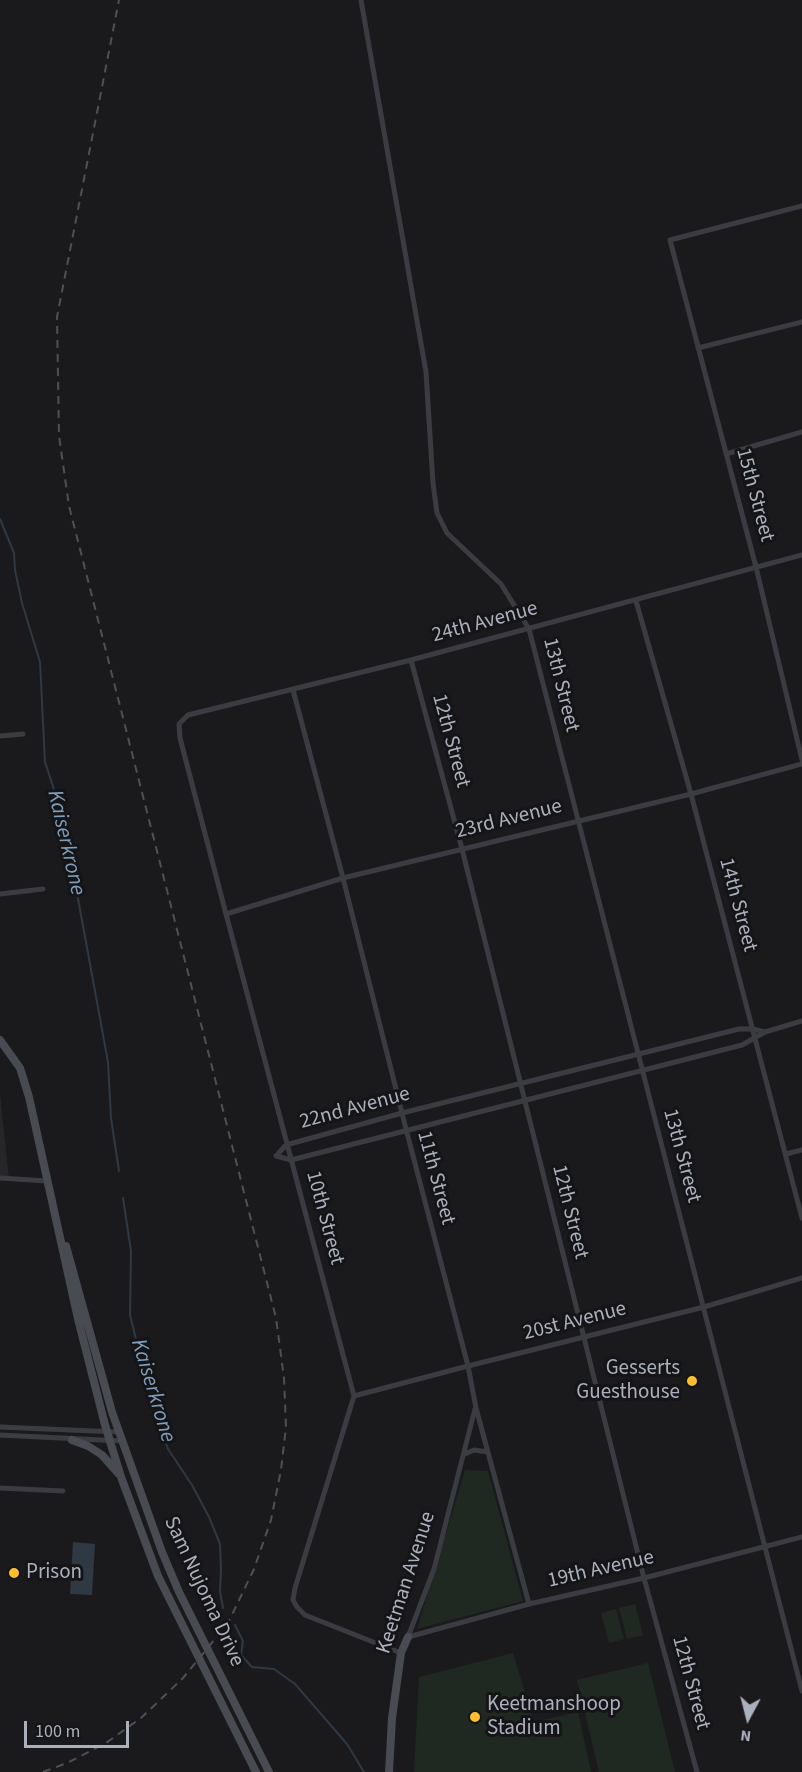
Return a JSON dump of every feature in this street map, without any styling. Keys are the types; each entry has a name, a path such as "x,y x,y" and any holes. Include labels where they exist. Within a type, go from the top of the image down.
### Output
{"main road":[{"name":"Sam Nujoma Drive","path":"0,1040 20,1068 29,1097 75,1308 121,1477 158,1576 256,1772"},
{"name":"Sam Nujoma Drive","path":"56,1216 62,1229 118,1432 170,1573 269,1772"},
{"path":"72,1440 102,1455 121,1477"},
{"name":"Keetman Avenue","path":"389,1772 392,1718 401,1653 408,1637"}],"street":[{"name":"13th Street","path":"361,0 426,372 437,513 447,533 501,584 529,629 802,1690"},
{"name":"15th Street","path":"802,207 670,240 756,567 802,762"},
{"path":"698,348 802,322"},
{"path":"726,453 802,432"},
{"name":"24th Avenue","path":"179,724 188,715 411,660 802,555"},
{"name":"14th Street","path":"636,601 691,794 802,1218"},
{"name":"12th Street","path":"411,660 462,849 644,1578 697,1772"},
{"name":"11th Street","path":"292,690 343,878 405,1129 468,1366 476,1408 529,1604"},
{"name":"10th Street","path":"179,724 180,738 354,1396"},
{"path":"0,736 22,734"},
{"name":"23rd Avenue","path":"226,914 343,878 691,794 802,762"},
{"path":"0,894 43,889"},
{"name":"22nd Avenue","path":"765,1032 739,1029 402,1113 286,1145 276,1156 291,1160 405,1129 642,1071 742,1045 765,1032 802,1021"},
{"path":"786,1154 802,1149"},
{"path":"0,1178 47,1181"},
{"name":"20st Avenue","path":"354,1396 704,1307 802,1278"},
{"path":"354,1396 293,1600 305,1615 401,1653"},
{"name":"Keetman Avenue","path":"408,1637 434,1569 476,1408"},
{"path":"0,1427 118,1432"},
{"path":"0,1435 122,1442"},
{"path":"465,1454 474,1450 488,1452"},
{"path":"0,1488 63,1491"},
{"name":"19th Avenue","path":"408,1637 529,1604 644,1578 802,1537"}],"shaded area":[{"path":"0,1095 9,1179 0,1178"},
{"path":"465,1470 488,1471 523,1601 417,1629"},
{"path":"73,1542 95,1544 92,1595 70,1594"},
{"path":"635,1604 643,1635 627,1639 619,1608"},
{"path":"616,1609 624,1639 609,1643 601,1613"},
{"name":"Keetmanshoop Stadium","path":"513,1653 534,1722 578,1712 591,1772 414,1772 419,1677"},
{"path":"648,1663 675,1772 599,1772 577,1680"}],"waterway":[{"name":"Kaiserkrone","path":"0,519 14,553 22,603 40,662 45,762 63,817 108,1062 111,1118 119,1171"},
{"name":"Kaiserkrone","path":"123,1198 131,1251 130,1315 157,1419 168,1449 192,1485 220,1544 220,1591 223,1608"},
{"name":"Kaiserkrone","path":"235,1625 243,1641 241,1655 252,1667 274,1669 295,1684 347,1744 364,1772"}],"railway":[{"path":"43,1772 67,1763 106,1743 141,1718 183,1678 228,1623 254,1569 271,1520 281,1470 286,1427 284,1378 276,1318 69,506 59,436 57,317 119,0"}],"place":[{"name":"Gesserts Guesthouse","path":"692,1381"},
{"name":"Prison","path":"14,1573"},
{"name":"Keetmanshoop Stadium","path":"475,1717"}]}
